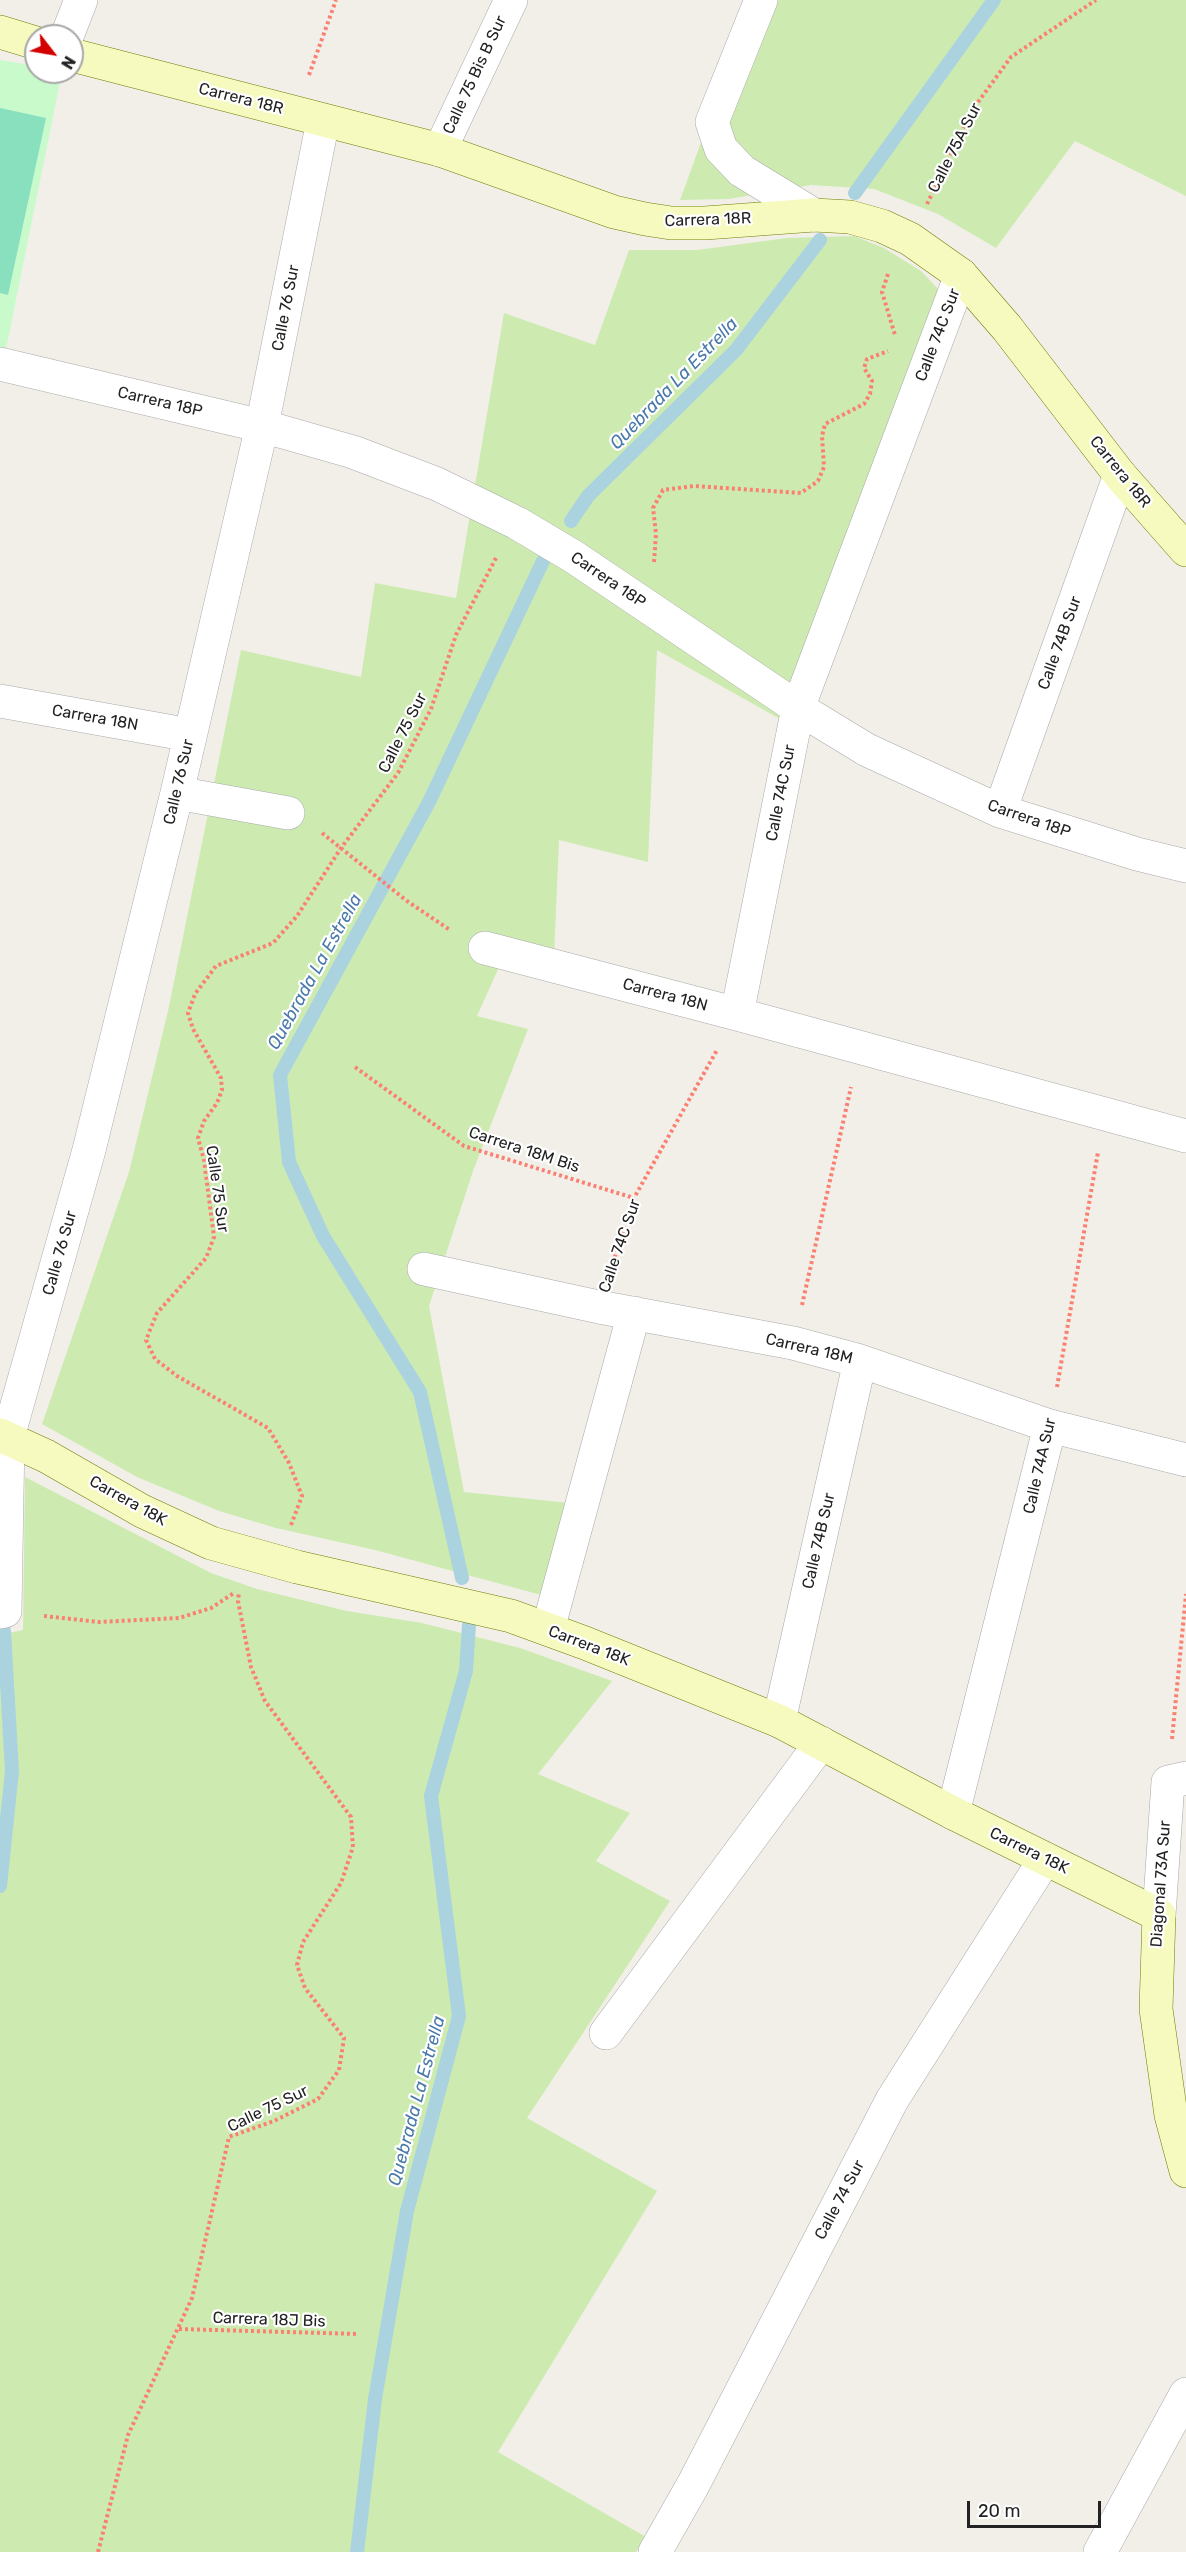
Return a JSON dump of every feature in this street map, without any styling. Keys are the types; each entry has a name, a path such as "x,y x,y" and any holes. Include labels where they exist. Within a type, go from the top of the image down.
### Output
{"street":[{"path":"72,24 81,0"},
{"name":"Calle 75 Bis B Sur","path":"440,150 511,0"},
{"path":"761,0 712,122 721,149 742,171 814,215"},
{"path":"0,32 24,39"},
{"name":"Carrera 18R","path":"84,58 440,150 614,212 645,219 671,223 705,223 814,215 850,217 882,225 909,239 961,274 1007,328 1120,475 1186,550"},
{"name":"Calle 76 Sur","path":"4,1436 89,1150 177,793 262,426 309,116"},
{"name":"Calle 74C Sur","path":"737,1014 798,708 961,274"},
{"name":"Carrera 18P","path":"0,364 262,426 353,452 437,484 517,523 638,600 798,708 867,750 1000,811 1137,854 1186,866"},
{"name":"Calle 74B Sur","path":"1000,811 1120,475"},
{"name":"Carrera 18N","path":"0,701 190,735"},
{"path":"177,793 288,813"},
{"name":"Carrera 18N","path":"485,948 1186,1136"},
{"name":"Carrera 18M","path":"424,1269 599,1307 793,1343 860,1360 1050,1426 1186,1460"},
{"path":"548,1629 634,1313"},
{"name":"Calle 74B Sur","path":"778,1721 860,1360"},
{"name":"Calle 74A Sur","path":"953,1813 1050,1426"},
{"path":"2,1612 4,1436"},
{"name":"Carrera 18K","path":"4,1436 211,1543 277,1562 511,1616 778,1721 953,1813 1159,1915"},
{"path":"606,2033 821,1743"},
{"name":"Diagonal 73A Sur","path":"1177,1780 1159,1915 1156,2009 1171,2115 1185,2166"},
{"name":"Calle 74 Sur","path":"655,2552 693,2486 892,2100 1045,1859"},
{"path":"1100,2552 1186,2394"}],"path":[{"path":"309,116 336,0"},
{"name":"Calle 75A Sur","path":"909,239 973,109 1011,57 1096,0"},
{"path":"894,342 895,335 882,292 889,273 909,239"},
{"path":"638,600 650,583 656,534 653,508 663,490 694,486 801,493 819,481 824,467 822,436 825,423 864,405 870,394 872,381 864,368 867,359 893,348"},
{"name":"Calle 75 Sur","path":"277,1562 302,1496 289,1463 268,1428 177,1376 156,1359 146,1340 157,1313 206,1258 214,1237 204,1160 198,1138 204,1121 217,1103 222,1090 221,1078 193,1029 188,1013 195,994 216,966 273,943 297,915 341,848 398,773 431,709 456,635 517,523"},
{"path":"288,813 316,828 453,933 485,948"},
{"name":"Calle 74C Sur","path":"599,1307 634,1198 737,1014"},
{"path":"793,1343 860,1048"},
{"name":"Carrera 18M Bis","path":"355,1067 464,1146 634,1198"},
{"name":"Calle 74A Sur","path":"1050,1426 1104,1114"},
{"name":"Calle 75 Sur","path":"2,1612 99,1622 179,1618 211,1608 239,1589 238,1601 251,1667 265,1701 351,1816 352,1847 341,1883 303,1942 297,1965 305,1988 344,2038 339,2070 318,2099 274,2121 229,2137 192,2298 128,2435 98,2552"},
{"path":"1177,1780 1186,1594"},
{"name":"Carrera 18J Bis","path":"179,2329 359,2334"}],"green space":[{"path":"753,0 1186,0 1186,196 1075,141 996,248 938,214 874,189 811,185 729,199 680,200"},
{"path":"0,60 24,64 24,84 60,84 0,379"},
{"path":"0,108 46,118 8,295 0,293"},
{"path":"854,236 884,248 921,271 939,290 780,719 657,650 648,862 559,840 553,980 500,965 477,1016 528,1029 473,1171 429,1306 464,1492 569,1503 545,1596 375,1550 276,1528 219,1511 137,1477 42,1424 129,1172 168,1011 241,650 361,677 375,583 456,598 504,313 595,345 629,250 697,250 787,238"},
{"path":"25,1477 211,1573 257,1589 347,1611 422,1623 520,1648 612,1681 538,1774 630,1813 596,1861 670,1901 527,2118 657,2191 498,2452 646,2537 636,2552 0,2552 0,1635 23,1630"}],"waterway":[{"name":"Quebrada La Estrella","path":"855,193 994,0"},
{"name":"Quebrada La Estrella","path":"571,521 588,496 736,350 820,240"},
{"name":"Quebrada La Estrella","path":"462,1578 420,1392 323,1236 289,1162 280,1075 429,802 543,561"},
{"name":"Quebrada La Estrella","path":"357,2552 375,2399 407,2211 459,2016 431,1796 466,1671 469,1625"},
{"name":"Quebrada La Estrella","path":"0,1886 12,1771 4,1631"}]}
